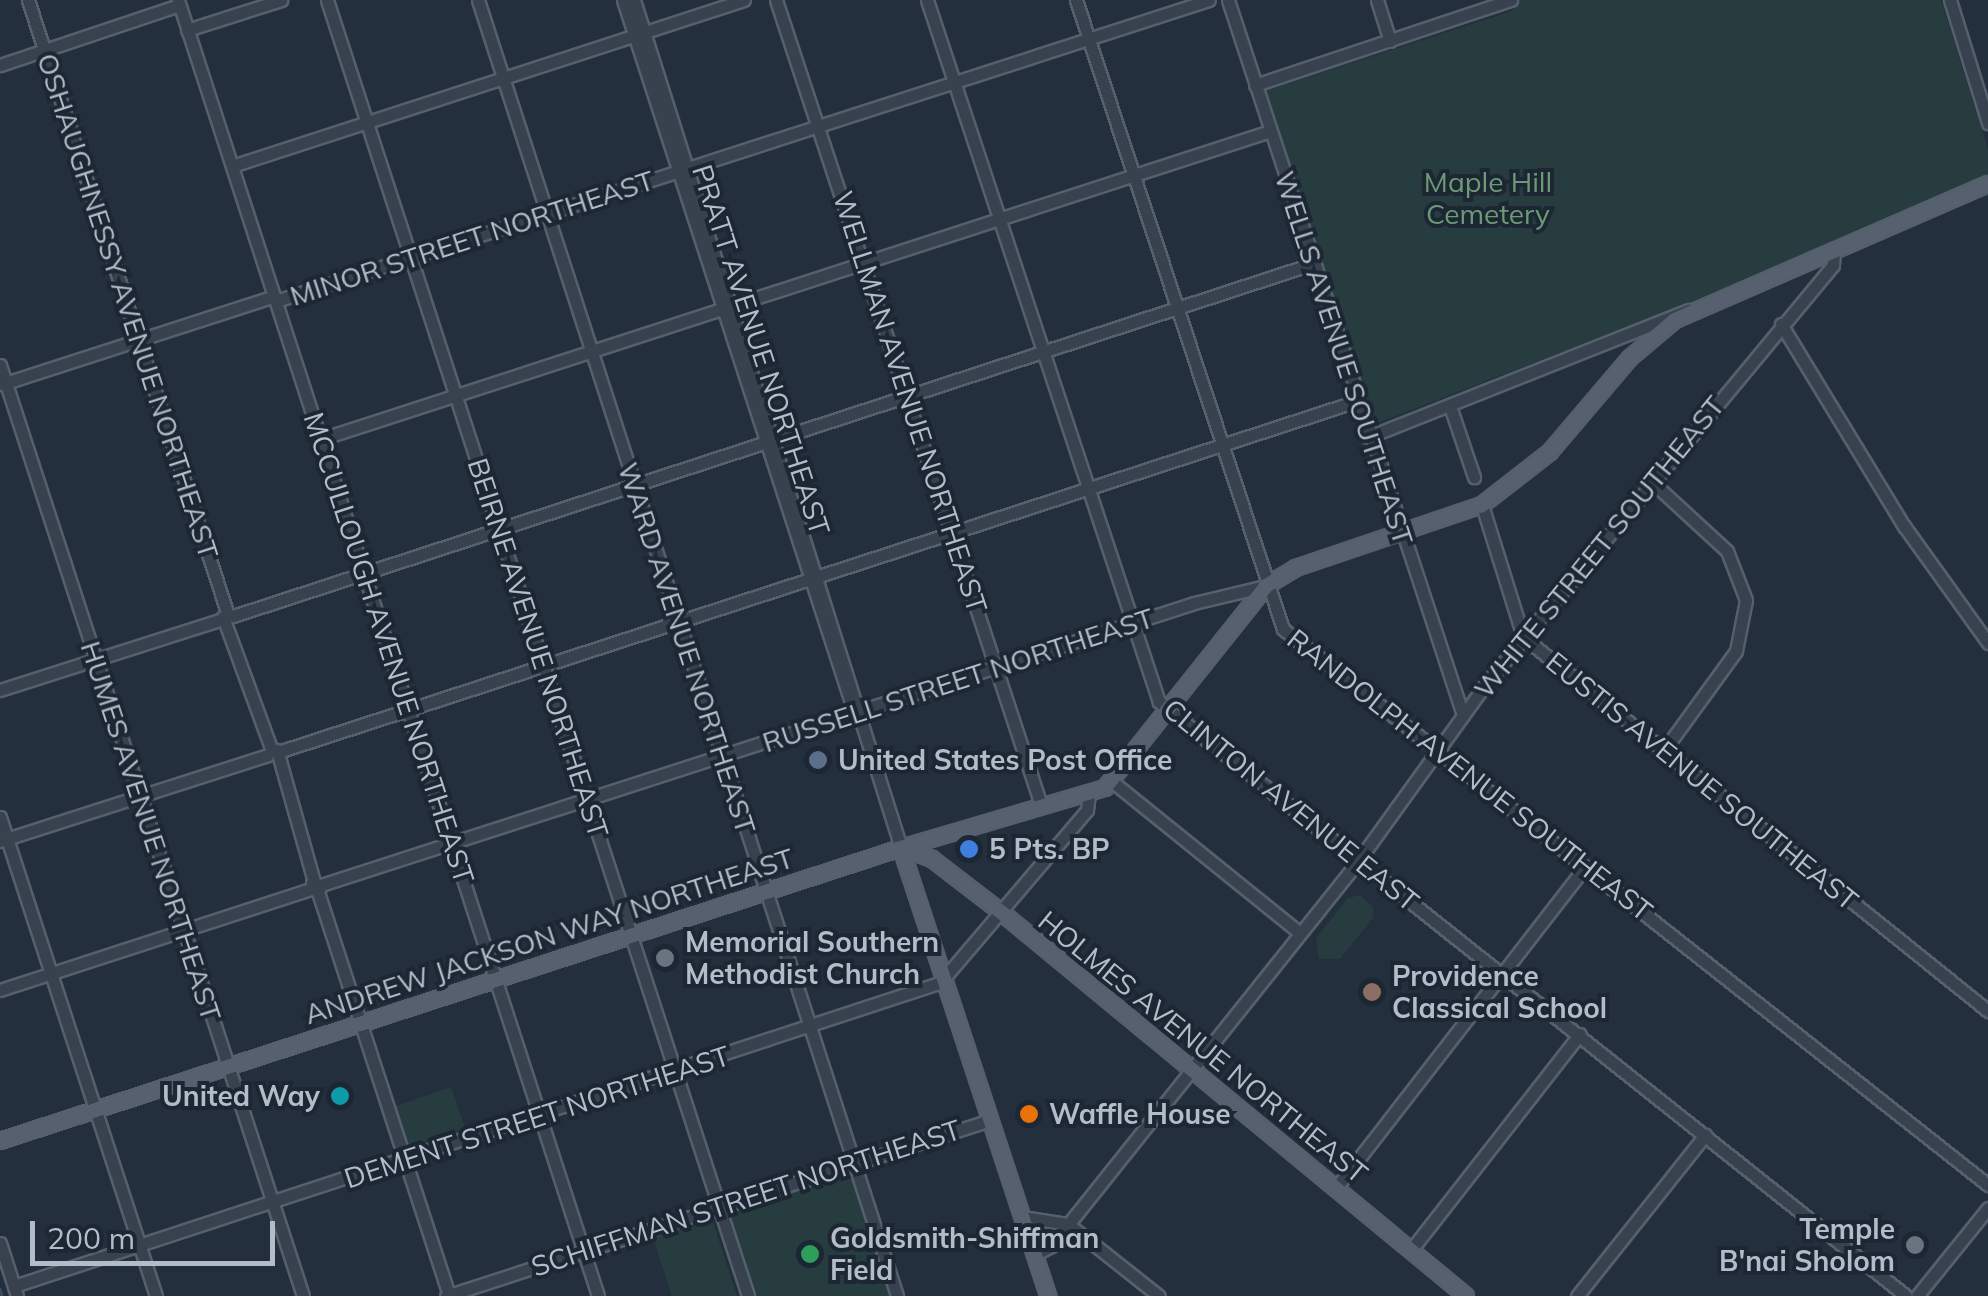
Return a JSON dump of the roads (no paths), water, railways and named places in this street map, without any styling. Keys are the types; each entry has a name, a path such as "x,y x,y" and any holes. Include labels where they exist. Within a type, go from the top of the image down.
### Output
{"main road":[{"path":"1114,783 1266,586 1296,568 1402,536 1482,505 1550,452 1630,358 1699,308 1988,184"},
{"path":"1041,805 1105,778 1146,737"},
{"name":"ANDREW JACKSON WAY NORTHEAST","path":"0,1140 767,891 1041,805 1089,794 1114,783"},
{"name":"HOLMES AVENUE NORTHEAST","path":"902,848 932,859 1001,912 1466,1296"},
{"name":"PRATT AVENUE NORTHEAST","path":"902,848 1048,1296"}],"street":[{"name":"OSHAUGHNESSY AVENUE NORTHEAST","path":"28,0 448,1296"},
{"path":"188,30 281,0"},
{"name":"BEIRNE AVENUE NORTHEAST","path":"327,0 748,1296"},
{"name":"WARD AVENUE NORTHEAST","path":"478,0 897,1296"},
{"name":"PRATT AVENUE NORTHEAST","path":"623,0 640,36 902,848"},
{"name":"PRATT AVENUE NORTHEAST","path":"634,0 640,36"},
{"path":"232,166 744,0"},
{"name":"WELLMAN AVENUE NORTHEAST","path":"776,0 1041,805"},
{"name":"CLINTON AVENUE EAST","path":"927,0 1153,690 1168,710 1906,1296"},
{"name":"RANDOLPH AVENUE SOUTHEAST","path":"1076,0 1283,629 1988,1184"},
{"name":"MINOR STREET NORTHEAST","path":"3,383 411,258 1209,0"},
{"name":"WELLS AVENUE SOUTHEAST","path":"1228,0 1368,438 1462,715"},
{"path":"1377,0 1390,41"},
{"path":"1256,85 1511,0"},
{"path":"1950,0 1988,123"},
{"path":"0,66 178,3"},
{"name":"MCCULLOUGH AVENUE NORTHEAST","path":"178,3 598,1296"},
{"path":"321,439 1270,131"},
{"name":"WHITE STREET SOUTHEAST","path":"1034,1255 1051,1246 1358,861 1462,715 1832,265 1834,250"},
{"path":"1812,260 1812,288"},
{"path":"0,690 1312,264"},
{"path":"1368,438 1452,409 1668,314 1699,308"},
{"path":"1781,324 1904,526 1988,643"},
{"name":"HUMES AVENUE NORTHEAST","path":"0,365 303,1296"},
{"path":"4,840 1356,400"},
{"path":"1452,409 1474,477"},
{"path":"1651,481 1727,551 1746,600 1736,651 1664,750"},
{"name":"EUSTIS AVENUE SOUTHEAST","path":"1482,505 1524,637 1988,1012"},
{"name":"RUSSELL STREET NORTHEAST","path":"0,990 452,842 859,717 1194,603 1266,586"},
{"path":"1114,783 1300,933"},
{"name":"DEMENT STREET NORTHEAST","path":"15,1291 140,1244 812,1028 944,980 1087,810 1089,794"},
{"path":"0,816 4,840 156,1296"},
{"path":"1336,1188 1586,867"},
{"path":"1411,1250 1580,1034"},
{"name":"SCHIFFMAN STREET NORTHEAST","path":"448,1296 990,1120"},
{"path":"1577,1296 1706,1135"},
{"path":"1917,1296 1988,1208"},
{"path":"1022,1217 1068,1224 1159,1296"},
{"path":"0,1244 15,1291"}],"waterway":[{"path":"0,1289 2,1296"}],"place":[{"name":"United States Post Office","path":"818,760"},
{"name":"5 Pts. BP","path":"969,849"},
{"name":"Memorial Southern Methodist Church","path":"665,958"},
{"name":"Providence Classical School","path":"1372,992"},
{"name":"United Way","path":"340,1096"},
{"name":"Waffle House","path":"1029,1114"},
{"name":"Temple B'nai Sholom","path":"1915,1245"},
{"name":"Goldsmith-Shiffman Field","path":"810,1254"}],"park label":[{"name":"Maple Hill Cemetery","path":"1488,198"}]}
